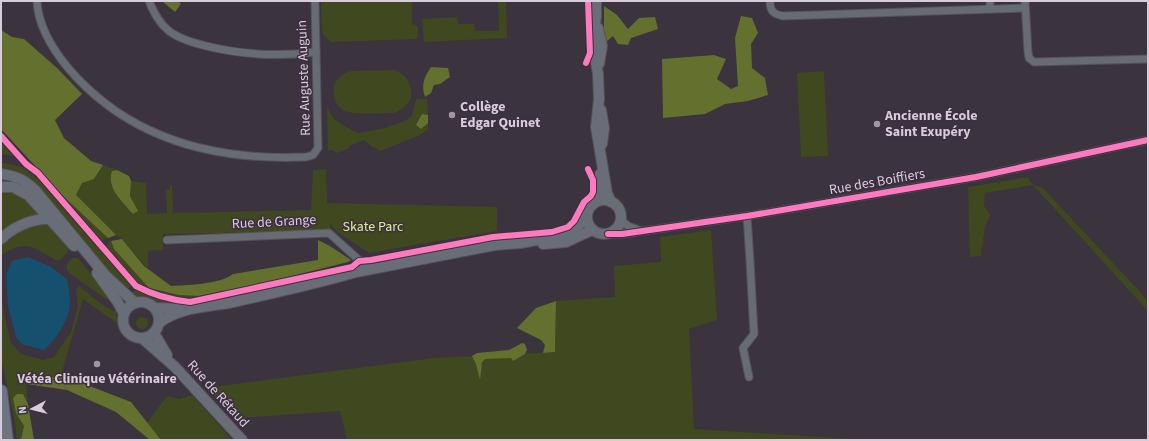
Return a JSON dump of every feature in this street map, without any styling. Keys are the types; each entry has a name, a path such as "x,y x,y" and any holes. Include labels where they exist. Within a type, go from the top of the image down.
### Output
{"main road":[{"path":"1,391 7,440"},
{"path":"1,411 2,440"}],"street":[{"name":"Rue Auguste Auguin","path":"37,1 41,22 47,37 59,58 77,78 99,98 141,128 185,144 232,155 258,158 306,157 316,153 319,145 315,1"},
{"path":"149,1 159,22 170,32 190,42 230,51 263,55 316,52"},
{"path":"596,1 596,16 602,46 598,74 596,127 600,160 607,193 611,202"},
{"path":"770,1 773,13 783,16 990,9 1025,5 1029,58 1034,62 1148,59"},
{"path":"990,1 990,9"},
{"name":"Rue des Boiffiers","path":"608,234 747,216 976,177 1148,140"},
{"path":"596,202 600,160"},
{"path":"1,174 13,176 25,181 35,190 106,276 135,303"},
{"path":"1,187 13,187 28,195 98,274 117,301 124,314"},
{"path":"521,243 562,235 579,225 587,214 589,208 596,202 604,200 611,202 619,208 621,220 617,229 608,234 600,234 592,230 588,225 587,214"},
{"path":"747,216 754,334 742,348 749,377"},
{"path":"1,239 6,233 30,221 48,219"},
{"name":"Rue des Boiffiers","path":"621,220 633,228 643,230"},
{"path":"159,323 159,317 155,308 148,303 142,302 130,305 124,314 123,321 127,332 131,336 143,339 154,333 159,323 167,317 189,310 234,302 368,269 495,245 521,243 562,243 592,230"},
{"name":"Rue de Grange","path":"167,240 329,233 368,269"},
{"path":"155,308 189,310"},
{"name":"Rue de Rétaud","path":"154,333 175,367"},
{"name":"Rue de Rétaud","path":"143,339 175,367 242,440"}],"green space":[{"path":"162,1 178,1 181,4 175,12"},
{"path":"321,1 412,1 412,24 418,27 418,37 417,39 331,42 322,33"},
{"path":"498,1 506,1 507,38 424,42 422,19 457,17 458,24 474,24 475,31 499,31"},
{"path":"604,6 617,15 628,29 639,18 655,17 658,29 631,38 628,45 618,44 613,36 606,42 604,33"},
{"path":"741,16 752,18 758,33 751,44 752,68 765,78 768,95 748,101 725,104 705,114 663,118 662,59 714,55 726,59 717,79 731,89 738,86 735,38"},
{"path":"1,30 12,37 24,39 57,68 82,94 55,120 64,138 91,161 103,165 94,179 82,183 76,195 116,235 108,238 64,197 1,129"},
{"path":"431,67 448,68 450,77 440,84 434,85 431,93 425,97 423,89 424,81"},
{"path":"395,70 402,74 410,86 410,99 407,105 401,110 393,113 353,113 344,111 336,103 334,95 335,84 345,73 351,71"},
{"path":"824,71 828,156 801,157 797,73"},
{"path":"416,99 427,99 428,115 422,114 421,129 428,123 428,130 418,136 380,151 364,140 337,153 332,150 328,151 327,106 333,118 344,126 358,133 385,128 405,121 412,116"},
{"path":"422,114 428,115 428,123 421,129 416,125"},
{"path":"1,138 18,157 1,154"},
{"path":"1,162 22,167 37,178 132,285 125,291 27,178 17,172 1,168"},
{"name":"Skate Parc","path":"103,165 117,170 112,171 138,211 130,196 131,181 146,183 147,214 167,213 166,189 170,190 170,186 172,186 173,213 311,210 313,170 326,169 327,203 497,207 497,231 369,253 336,231 330,224 330,231 163,234 163,250 148,251 148,269 122,239 116,235 76,195 82,183 94,179"},
{"path":"117,170 129,176 131,181 130,196 138,211 133,214 120,200 113,189 111,183 112,171"},
{"path":"1028,177 1033,185 985,193 984,206 990,214 985,226 981,256 970,257 968,187"},
{"path":"1033,185 1043,188 1141,293 1148,302 1148,311"},
{"path":"12,190 20,194 42,217 1,234 1,191"},
{"path":"64,197 108,238 99,242"},
{"path":"47,222 71,247 62,259 57,261 41,251 29,246 17,247 1,255 2,245 10,236 22,229"},
{"path":"711,230 717,320 689,329 694,429 870,440 347,440 340,411 238,418 205,388 434,358 555,352 556,301 615,297 614,266 661,262 660,237"},
{"path":"122,239 144,266 171,286 213,282 233,274 318,260 318,240 351,260 260,284 199,296 179,295 149,288 114,249 111,241"},
{"path":"111,241 114,249 149,288 179,295 199,296 260,284 197,298 183,299 149,290 138,284 104,247"},
{"path":"73,258 78,258 111,299 106,299 68,272 66,267 69,261"},
{"path":"79,286 104,306 116,312 118,324 83,299 61,375 26,384 28,404 23,394 16,413 24,426 21,440 17,440 1,358 1,296 11,343 21,354 43,360 54,357 71,332 78,306 76,290"},
{"path":"136,289 154,298 177,303 157,305 129,295"},
{"path":"556,301 555,352 543,353 545,345 541,340 517,328 536,308"},
{"path":"142,317 146,319 148,323 146,327 142,329 138,327 136,323 138,319"},
{"path":"522,343 525,344 527,350 525,354 513,361 511,358 485,359 482,362 480,380 476,364 472,356 477,353 509,350"},
{"path":"61,375 131,402 161,440 150,440 116,412 67,390 26,384"},
{"path":"17,394 23,394 28,404 34,440 21,440 24,426 16,413 13,398"},
{"path":"192,395 232,440 161,440 147,423 167,396 179,399"}],"water":[{"path":"28,257 51,267 67,279 70,295 69,311 65,321 52,342 44,350 22,344 16,337 8,306 6,274 12,261"}],"cycle path":[{"path":"586,63 590,53 588,1"},
{"path":"1,136 26,164 38,173 136,286 162,297 190,302 352,267 359,261 493,237 552,232 568,227 574,221 584,202 593,192 593,180 588,169"},
{"path":"608,234 622,234 747,216 976,177 1148,140"}],"place":[{"name":"Collège Edgar Quinet","path":"452,115"},
{"name":"Ancienne École Saint Exupéry","path":"877,124"},
{"name":"Vétéa Clinique Vétérinaire","path":"97,364"}]}
